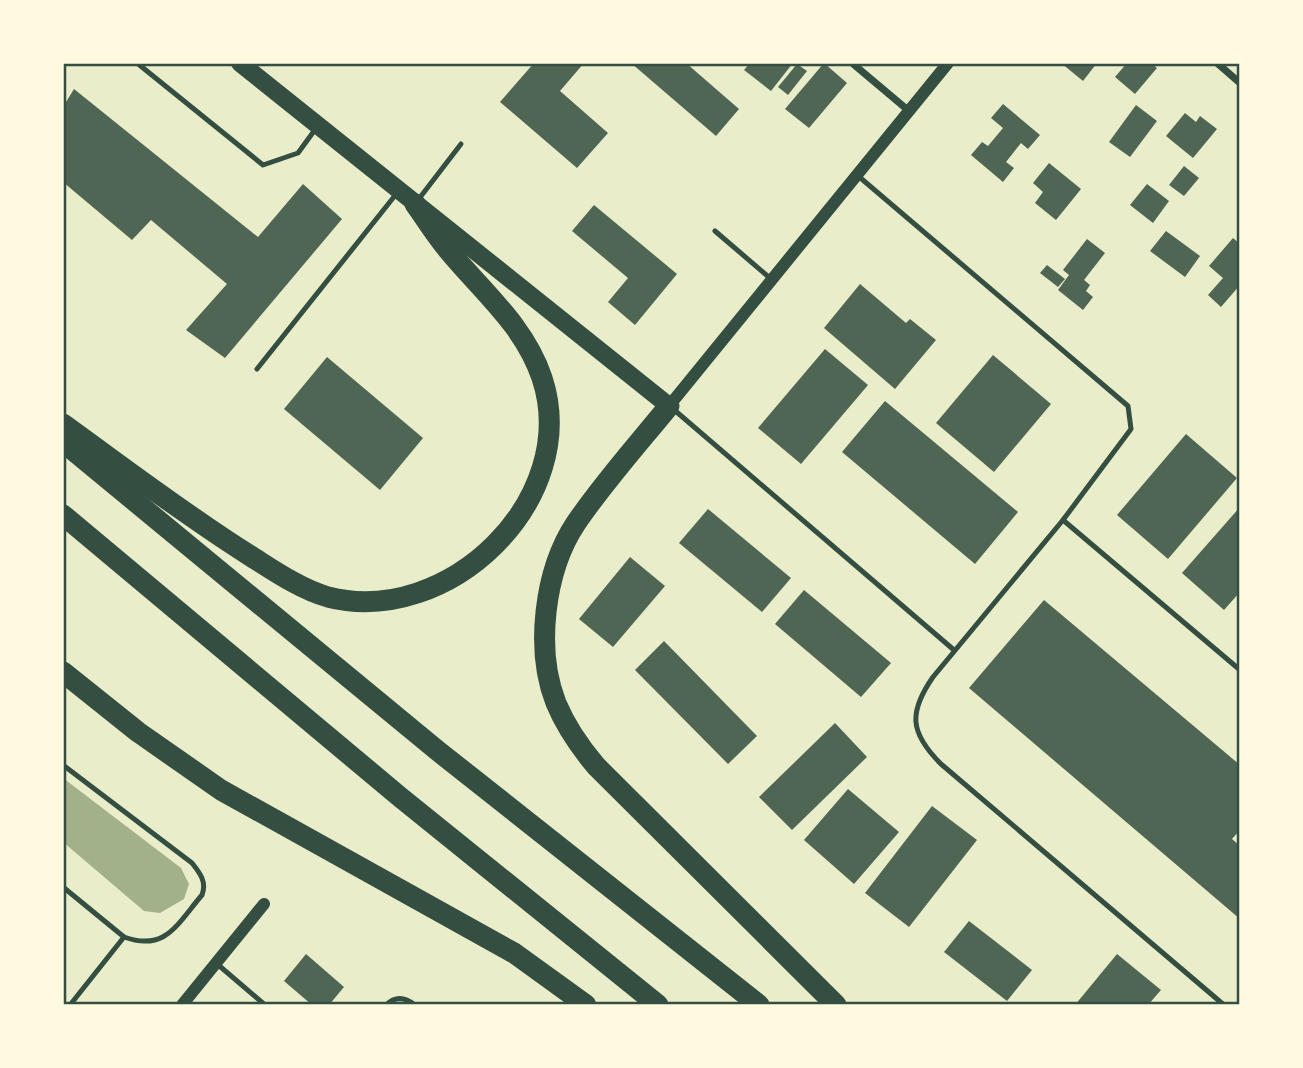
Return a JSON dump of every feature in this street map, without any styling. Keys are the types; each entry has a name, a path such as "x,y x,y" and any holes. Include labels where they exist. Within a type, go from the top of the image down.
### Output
{"highway":[{"path":"63,424 203,526 281,575 328,597 361,600 409,596 463,573 495,546 526,502 541,467 548,411 543,379 527,346 500,306 448,250 407,197"},
{"path":"669,406 575,524 557,562 546,631 551,686 568,727 596,766 836,1005"},
{"path":"63,442 438,751 759,1005"},
{"path":"63,515 400,797 658,1005"},
{"path":"63,672 138,732 221,790 514,953 586,1005"}],"main road":[{"path":"252,66 318,126 669,406"}],"street":[{"path":"852,63 909,111"},
{"path":"669,406 948,63"},
{"path":"1217,63 1240,83"},
{"path":"182,1005 264,904"}],"lane":[{"path":"137,63 263,165 298,153 318,126"},
{"path":"257,369 407,197 461,144"},
{"path":"856,174 1128,406 1131,429 1063,520 954,650 924,691 915,716 916,733 941,764 1224,1005"},
{"path":"715,231 771,279"},
{"path":"669,406 954,650"},
{"path":"1063,520 1240,670"},
{"path":"63,765 192,863 201,874 205,887 202,895 165,937 141,943 124,937 63,887"},
{"path":"70,1005 124,937"},
{"path":"216,963 265,1005"},
{"path":"386,1005 393,999 402,998 415,1005"}],"shaded area":[{"path":"63,778 181,868 189,884 184,899 160,913 144,911 63,842"}],"building":[{"path":"534,63 584,63 560,91 608,133 577,168 500,102"},
{"path":"631,63 686,63 739,109 716,136"},
{"path":"750,63 793,63 771,91 744,70"},
{"path":"824,63 847,83 809,128 785,109"},
{"path":"1061,63 1097,63 1083,81"},
{"path":"1127,63 1151,63 1157,68 1135,94 1115,77"},
{"path":"797,64 807,71 788,95 778,87"},
{"path":"74,89 258,237 303,184 342,219 225,358 186,330 227,284 151,220 132,240 63,182 63,107"},
{"path":"1003,104 1040,135 1028,149 1021,143 1006,162 1014,168 1003,182 971,155 982,142 988,146 1003,128 991,118"},
{"path":"1136,105 1157,121 1130,157 1109,142"},
{"path":"1185,113 1196,122 1200,116 1217,129 1193,158 1166,136"},
{"path":"1049,163 1081,189 1056,220 1035,203 1043,192 1033,183"},
{"path":"1184,166 1199,178 1184,196 1169,185"},
{"path":"1147,184 1169,201 1153,223 1130,205"},
{"path":"594,205 677,274 635,325 608,302 628,278 572,231"},
{"path":"1166,231 1200,256 1185,277 1150,251"},
{"path":"1233,238 1240,244 1240,285 1221,307 1208,295 1223,278 1209,266"},
{"path":"1087,239 1105,253 1084,280 1090,285 1086,291 1093,297 1083,310 1058,290 1069,275 1063,270"},
{"path":"1047,265 1065,279 1058,287 1040,273"},
{"path":"860,284 906,323 910,319 936,340 895,389 824,328"},
{"path":"825,349 868,385 801,464 758,428"},
{"path":"993,355 1051,404 994,472 936,423"},
{"path":"327,357 423,438 380,490 284,409"},
{"path":"885,401 1018,512 975,564 842,452"},
{"path":"1186,434 1237,478 1168,559 1117,515"},
{"path":"1240,507 1240,592 1224,610 1182,573"},
{"path":"708,509 791,578 762,612 679,543"},
{"path":"630,557 665,586 613,647 579,619"},
{"path":"804,590 891,663 861,697 775,624"},
{"path":"1044,600 1240,765 1240,830 1232,839 1240,846 1240,919 969,688"},
{"path":"664,641 757,736 728,764 635,670"},
{"path":"835,723 867,757 792,830 759,797"},
{"path":"848,789 899,832 854,884 804,840"},
{"path":"932,806 977,840 909,927 865,893"},
{"path":"969,921 1032,970 1007,1001 944,952"},
{"path":"306,954 344,987 329,1005 312,1005 284,981"},
{"path":"1117,954 1161,990 1148,1005 1075,1005"}]}
